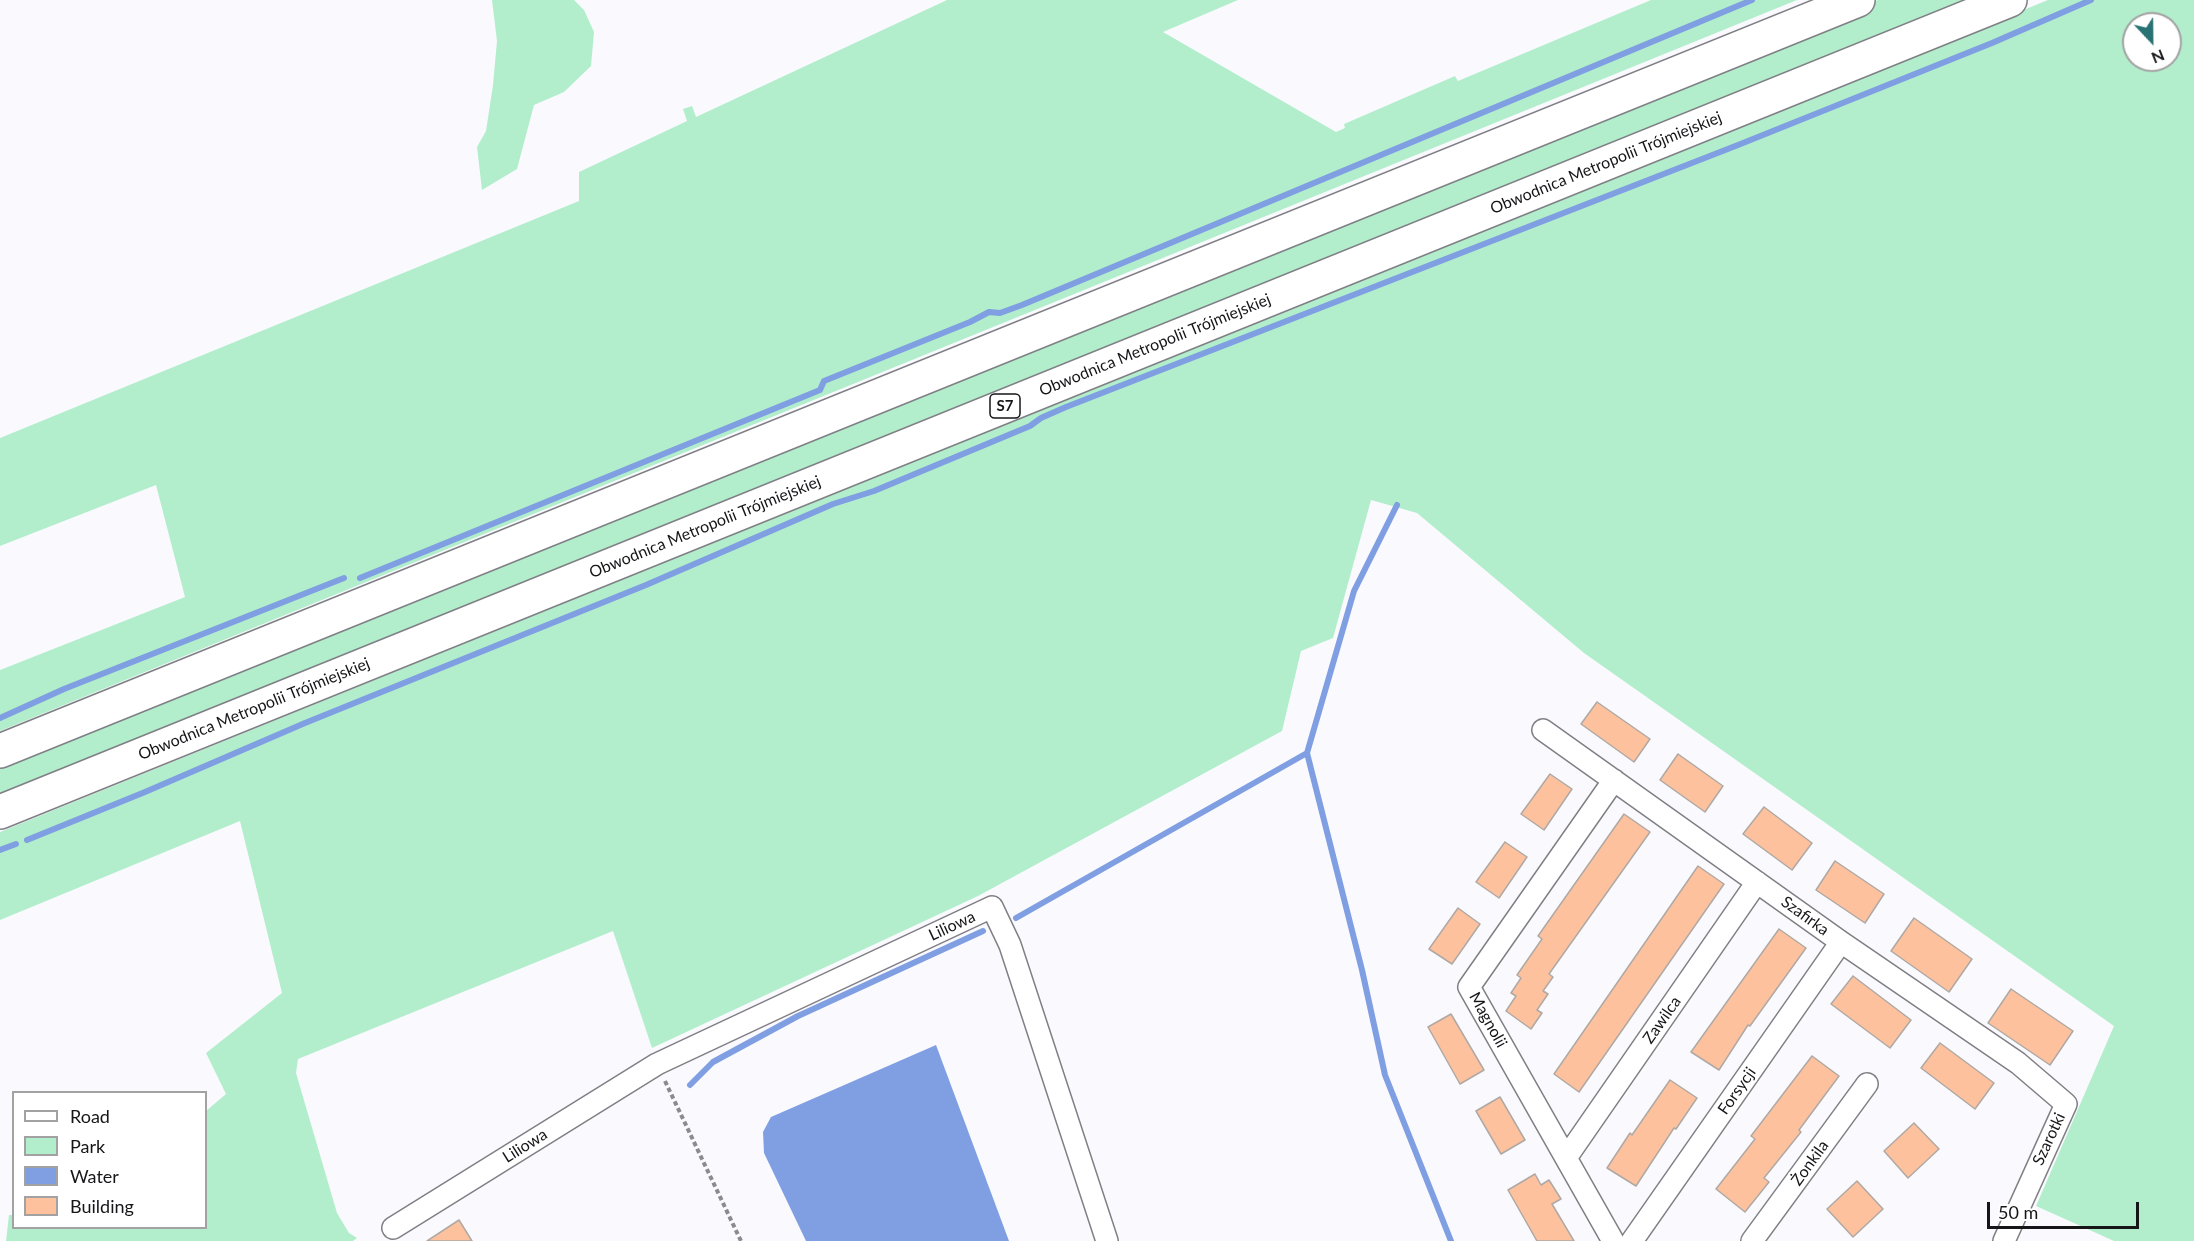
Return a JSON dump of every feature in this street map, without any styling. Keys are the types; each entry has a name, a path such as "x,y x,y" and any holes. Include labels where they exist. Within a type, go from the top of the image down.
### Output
{"highway":[{"path":"0,751 1858,0"},
{"name":"Obwodnica Metropolii Trójmiejskiej","path":"0,812 2010,0"}],"street":[{"name":"Szafirka","path":"1543,730 1841,942 2018,1063 2066,1104"},
{"name":"Magnolii","path":"1613,1241 1469,987 1614,780"},
{"name":"Zawilca","path":"1566,1158 1757,882"},
{"name":"Liliowa","path":"393,1228 657,1064 992,907 1010,945 1107,1241"},
{"name":"Forsycji","path":"1632,1241 1841,942"},
{"name":"Żonkila","path":"1752,1241 1867,1084"},
{"name":"Szarotki","path":"2004,1241 2066,1104"}],"path":[{"path":"657,1064 741,1241"}],"green space":[{"path":"492,0 574,0 584,10 594,32 591,66 564,92 534,105 517,169 482,190 477,147 486,131 493,85 497,41"},
{"path":"947,0 1238,0 1163,32 1336,132 1345,128 1344,124 1455,76 1458,81 1651,0 1797,0 0,731 0,670 185,597 156,485 0,546 0,438 579,201 579,172 687,121 683,109 692,106 696,117"},
{"path":"1878,0 1965,0 0,799 0,763"},
{"path":"2048,0 2194,0 2194,1241 2114,1241 2036,1206 2114,1026 1584,653 1417,513 1371,500 1333,638 1301,651 1282,731 978,896 652,1048 613,931 298,1059 296,1073 337,1213 349,1233 357,1238 353,1241 6,1241 9,1215 12,1215 12,1229 207,1229 207,1110 226,1094 206,1053 282,993 240,821 0,920 0,832"}],"water":[{"path":"936,1045 1009,1241 806,1241 764,1153 763,1132 771,1117"}],"building":[{"path":"1597,702 1650,739 1634,762 1581,724"},
{"path":"1678,754 1723,786 1705,812 1660,780"},
{"path":"1550,774 1572,789 1544,830 1521,814"},
{"path":"1764,807 1812,843 1792,870 1743,834"},
{"path":"1624,814 1650,832 1549,974 1553,977 1543,991 1548,994 1537,1010 1542,1013 1531,1029 1506,1011 1516,996 1511,993 1521,978 1517,975 1542,939 1538,936"},
{"path":"1505,842 1527,857 1499,898 1476,882"},
{"path":"1835,861 1884,894 1865,923 1816,890"},
{"path":"1698,866 1724,884 1579,1092 1554,1074"},
{"path":"1458,908 1480,924 1452,964 1429,949"},
{"path":"1914,918 1972,959 1949,992 1891,951"},
{"path":"1779,929 1806,948 1750,1026 1748,1025 1719,1070 1691,1052"},
{"path":"1853,976 1911,1020 1890,1048 1831,1004"},
{"path":"2011,989 2073,1031 2050,1065 1988,1023"},
{"path":"1451,1014 1484,1070 1460,1084 1428,1027"},
{"path":"1940,1043 1994,1083 1975,1109 1921,1068"},
{"path":"1812,1056 1839,1076 1799,1130 1801,1132 1764,1178 1769,1182 1745,1212 1716,1189 1755,1139 1751,1136"},
{"path":"1670,1080 1697,1098 1676,1129 1674,1128 1636,1186 1607,1168"},
{"path":"1500,1097 1525,1140 1501,1154 1476,1111"},
{"path":"1914,1123 1939,1149 1908,1178 1884,1151"},
{"path":"1535,1174 1541,1185 1549,1180 1561,1199 1552,1204 1574,1241 1537,1241 1508,1190"},
{"path":"1857,1181 1883,1209 1853,1237 1827,1209"},
{"path":"459,1220 472,1241 427,1241"}],"waterway":[{"path":"360,578 820,390 824,381 970,322 989,312 1000,313 1022,305 1752,0"},
{"path":"27,840 305,723 646,585 833,504 874,491 1030,426 1041,418 1066,407 1738,145 1992,43 2091,0"},
{"path":"1016,918 1307,753 1354,591 1397,505"},
{"path":"0,718 64,689 344,578"},
{"path":"1307,753 1362,970 1385,1075 1451,1241"},
{"path":"0,850 16,844"},
{"path":"690,1085 713,1062 798,1016 983,931"}]}
